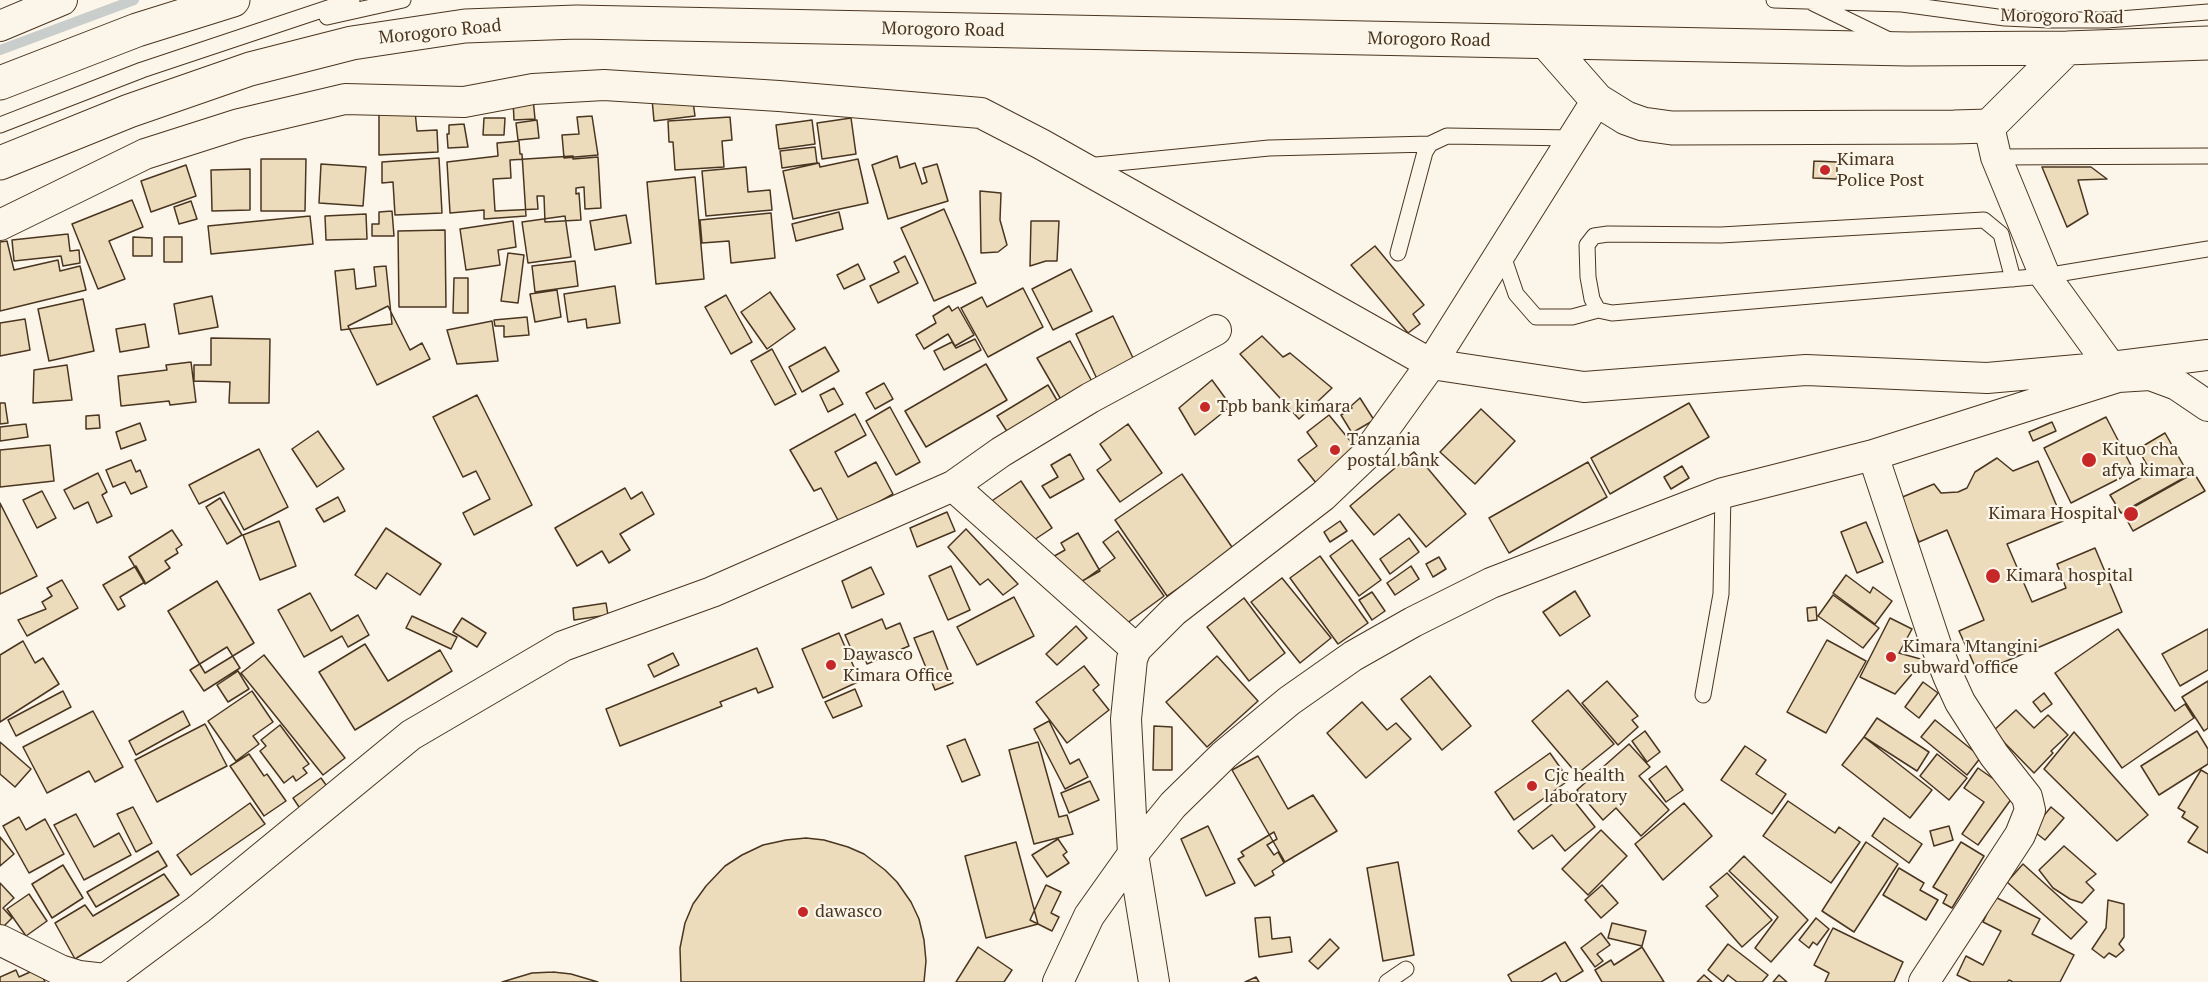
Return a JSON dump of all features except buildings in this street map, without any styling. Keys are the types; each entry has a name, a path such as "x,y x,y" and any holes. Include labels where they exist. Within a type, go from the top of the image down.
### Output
{"main road":[{"path":"0,83 137,30 233,0"},
{"name":"Morogoro Road","path":"0,163 129,111 250,69 352,43 465,26 589,23 1908,49 2067,48 2208,43"},
{"path":"1546,42 1597,100 1626,118 1643,124 1672,128 1989,126 2067,48"}],"street":[{"path":"0,26 62,0"},
{"path":"0,225 145,154 239,124 345,99 464,102 534,89 604,85 779,96 981,113 1081,166 1431,364 1584,387 1806,370 1987,378 2115,372 2150,375 2177,385 2208,406"},
{"path":"1154,982 1133,854 1126,719 1132,659 1136,649 1174,610 1323,496 1365,456 1431,364 1597,100"},
{"path":"1989,126 1996,157 2045,276 2115,372"},
{"path":"0,940 60,970 103,981 199,909 411,735 563,646 712,592 953,486 1001,452 1090,398 1216,330"},
{"path":"1058,982 1089,916 1133,854 1173,805 1224,754 1289,701 1353,656 1413,622 1491,583 1723,493 1873,455 2115,372 2208,355"},
{"path":"1873,455 1949,678 1960,702 1994,755 2027,797 2030,810 2020,835 1924,982"},
{"path":"953,486 1136,649"}],"lane":[{"name":"Morogoro Road","path":"0,125 142,70 351,0"},
{"name":"Morogoro Road","path":"245,36 403,0"},
{"name":"Morogoro Road","path":"1774,0 1902,4 2005,18 2049,20 2107,20 2208,12"},
{"name":"Morogoro Road","path":"1808,1 1908,49"},
{"path":"1081,166 1269,148 1430,144 1447,136 1573,138"},
{"path":"1398,253 1425,152 1430,144"},
{"path":"1996,157 2208,156"},
{"path":"1598,310 1592,299 1588,277 1587,245 1594,236 1608,234 1721,236 1984,220 2001,234 2013,279"},
{"path":"1502,253 1516,294 1536,317 1572,317 1598,310 1612,313 2045,276 2208,249"},
{"path":"1703,695 1721,594 1723,493"},
{"path":"1387,982 1406,969"}],"waterway":[{"path":"0,50 134,0"}],"place":[{"name":"Kimara Police Post","path":"1825,170"},
{"name":"Tpb bank kimara","path":"1205,407"},
{"name":"Tanzania postal bank","path":"1335,450"},
{"name":"Kituo cha afya kimara","path":"2089,460"},
{"name":"Kimara Hospital","path":"2131,514"},
{"name":"Kimara hospital","path":"1993,576"},
{"name":"Kimara Mtangini subward office","path":"1891,657"},
{"name":"Dawasco Kimara Office","path":"831,665"},
{"name":"Cjc health laboratory","path":"1532,786"},
{"name":"dawasco","path":"803,912"}]}
